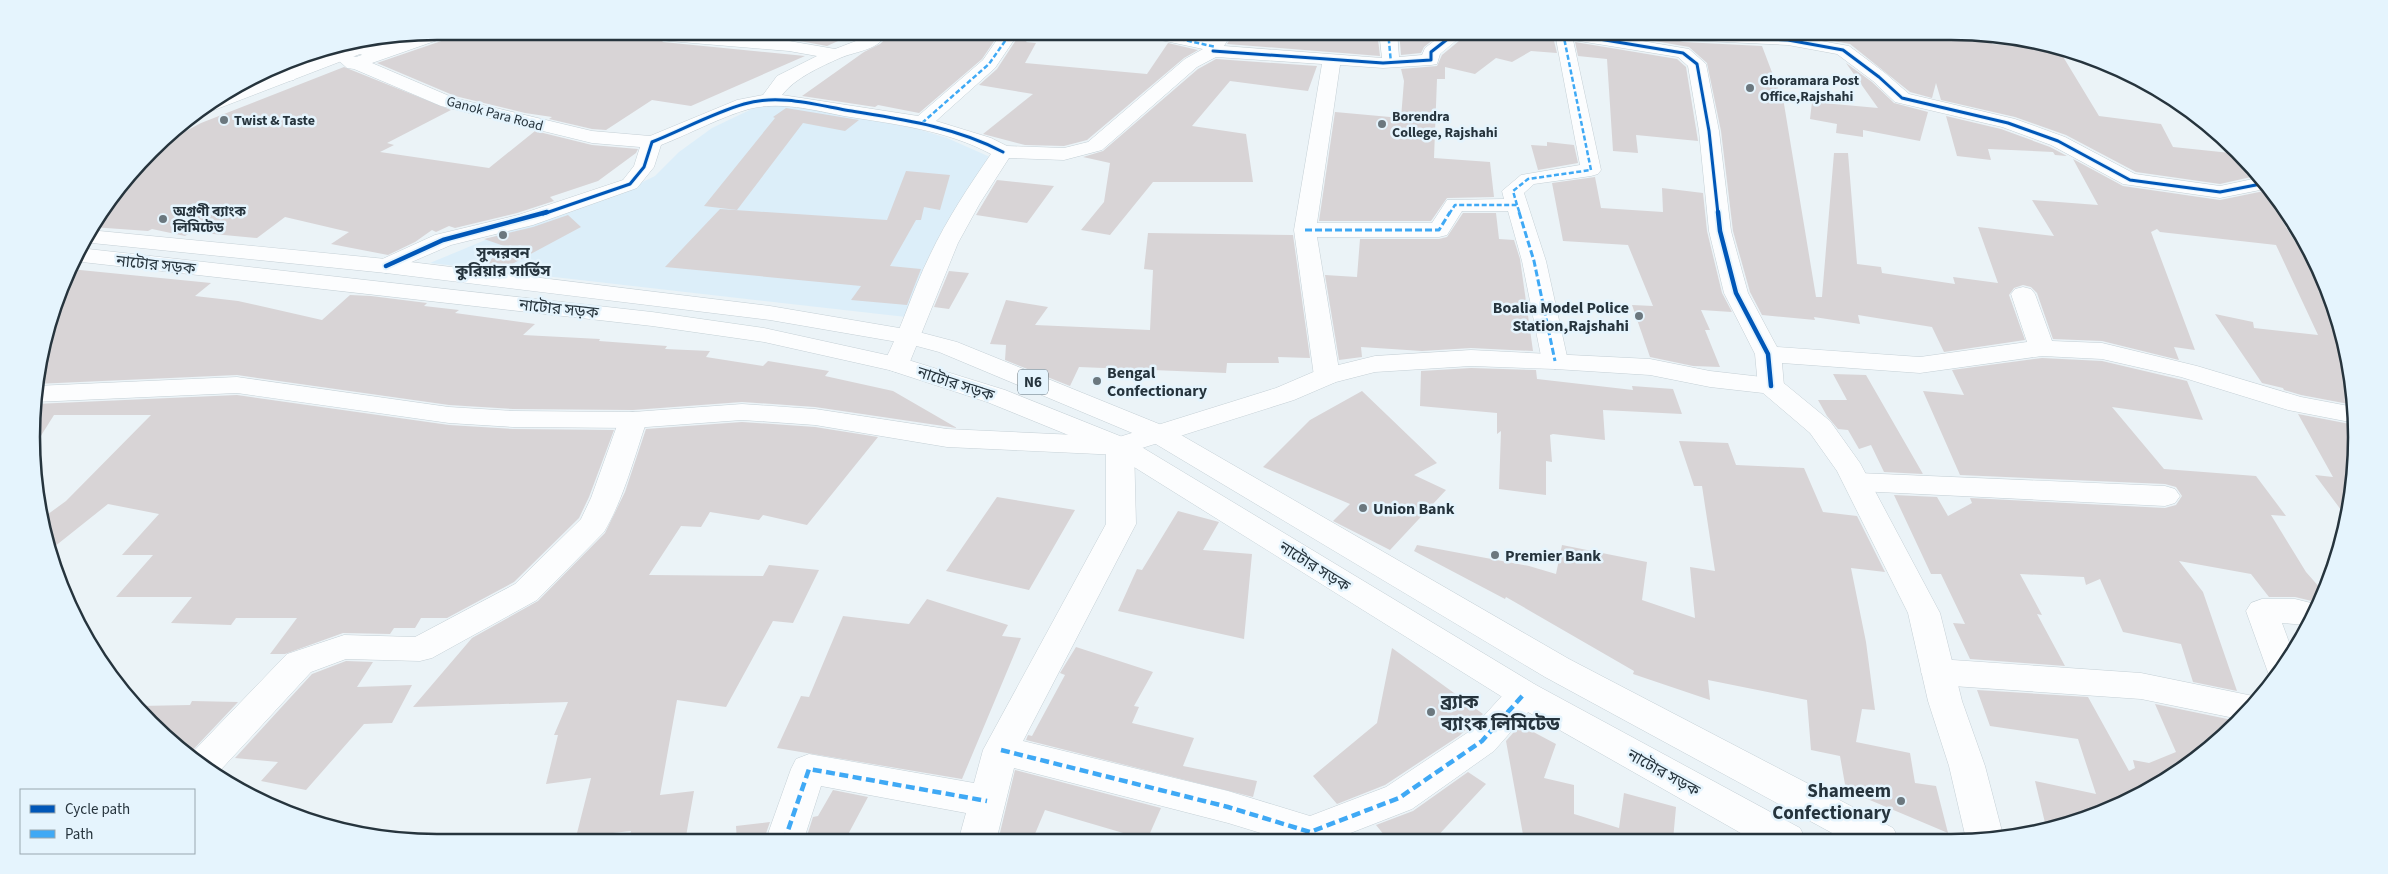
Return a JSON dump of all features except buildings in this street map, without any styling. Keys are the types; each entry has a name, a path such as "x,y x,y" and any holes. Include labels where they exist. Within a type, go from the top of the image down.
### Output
{"main road":[{"path":"717,40 789,46 835,54"},
{"path":"769,100 784,80 835,54 857,48 874,40"},
{"path":"922,123 989,64 1006,40"},
{"path":"1178,40 1214,49 1332,60 1391,63 1431,60 1431,52 1446,40"},
{"path":"386,266 443,240 525,220 630,184 644,167 652,142 744,104 769,100 792,101 922,123 984,142 1002,152 1064,154 1095,146 1191,63 1214,49 1220,40"},
{"path":"1389,40 1391,63"},
{"path":"1555,361 1534,261 1513,191 1528,179 1591,170 1565,40"},
{"path":"1683,40 1788,40 1843,50 1879,77 1902,98 2008,122 2058,141 2130,180 2220,192 2257,185"},
{"path":"1683,40 1697,64 1709,131 1720,231 1736,292 1768,354 1771,386"},
{"path":"232,97 313,67 394,42"},
{"path":"347,56 404,42"},
{"path":"347,56 369,46"},
{"name":"Ganok Para Road","path":"347,56 448,102 592,136 652,142"},
{"path":"1327,376 1306,230 1332,60"},
{"path":"278,73 288,76"},
{"path":"896,364 911,338 940,257 976,192 1002,152"},
{"path":"1306,230 1439,230 1454,205 1517,205"},
{"name":"N6","path":"94,237 386,266 770,313 911,338 948,347 1159,434 1557,668 1869,834"},
{"name":"নাটোর সড়ক","path":"84,256 652,319 764,335 896,364 996,396 1120,446 1524,694 1776,834"},
{"path":"2023,294 2042,348"},
{"path":"1768,354 1920,365 2042,348 2102,351 2188,371 2297,404 2347,414"},
{"path":"42,394 237,385 449,415 633,420 742,412 815,417 947,438 1120,446 1285,394 1327,376 1375,364 1471,358 1555,361 1650,367 1710,379 1771,386 1820,427 1858,482 1924,613 1944,701 1967,766 1983,833"},
{"path":"207,761 299,663 344,647 420,649 526,592 593,524 606,498 633,420"},
{"path":"979,834 1001,750 1121,524 1120,446"},
{"path":"1858,482 2166,496"},
{"path":"2279,661 2262,612 2295,611 2307,613"},
{"path":"1938,672 2141,686 2243,706"},
{"path":"1315,834 1399,798 1482,741 1524,694"},
{"path":"1001,750 1228,807 1304,834"},
{"path":"787,834 809,769 987,801"}],"shaded area":[{"path":"773,105 882,118 947,138 990,157 906,317 430,263 529,222 614,196 655,176 679,152 712,128 758,106"}],"marked path":[{"path":"922,123 989,64 1006,40"},
{"path":"1184,40 1216,47"},
{"path":"1389,40 1391,63"},
{"path":"1517,205 1513,191 1528,179 1591,170 1564,40"},
{"path":"1305,230 1439,230 1455,205 1517,205 1534,261 1555,361"},
{"path":"1001,750 1228,807 1310,832 1399,798 1482,741 1524,694"},
{"path":"787,834 809,769 987,801"}],"cycle path":[{"path":"1213,51 1383,63 1431,60 1431,52 1446,40"},
{"path":"1605,40 1683,53 1697,64 1709,131 1720,231 1736,293 1768,354 1771,386"},
{"path":"1788,40 1843,50 1879,77 1902,98 2008,123 2058,141 2130,180 2220,192 2257,185"},
{"path":"386,266 443,240 525,220 630,184 644,167 652,142 744,104 769,100 792,101 922,123 984,142 1003,152"}],"place":[{"name":"Ghoramara Post Office,Rajshahi","path":"1750,88"},
{"name":"Twist & Taste","path":"224,120"},
{"name":"Borendra College, Rajshahi","path":"1382,124"},
{"name":"অগ্রণী ব্যাংক লিমিটেড","path":"163,219"},
{"name":"সুন্দরবন কুরিয়ার সার্ভিস","path":"503,235"},
{"name":"Boalia Model Police Station,Rajshahi","path":"1639,316"},
{"name":"Bengal Confectionary","path":"1097,381"},
{"name":"Union Bank","path":"1363,508"},
{"name":"Premier Bank","path":"1495,555"},
{"name":"ব্র্যাক ব্যাংক লিমিটেড","path":"1431,712"},
{"name":"Shameem Confectionary","path":"1901,801"}]}
